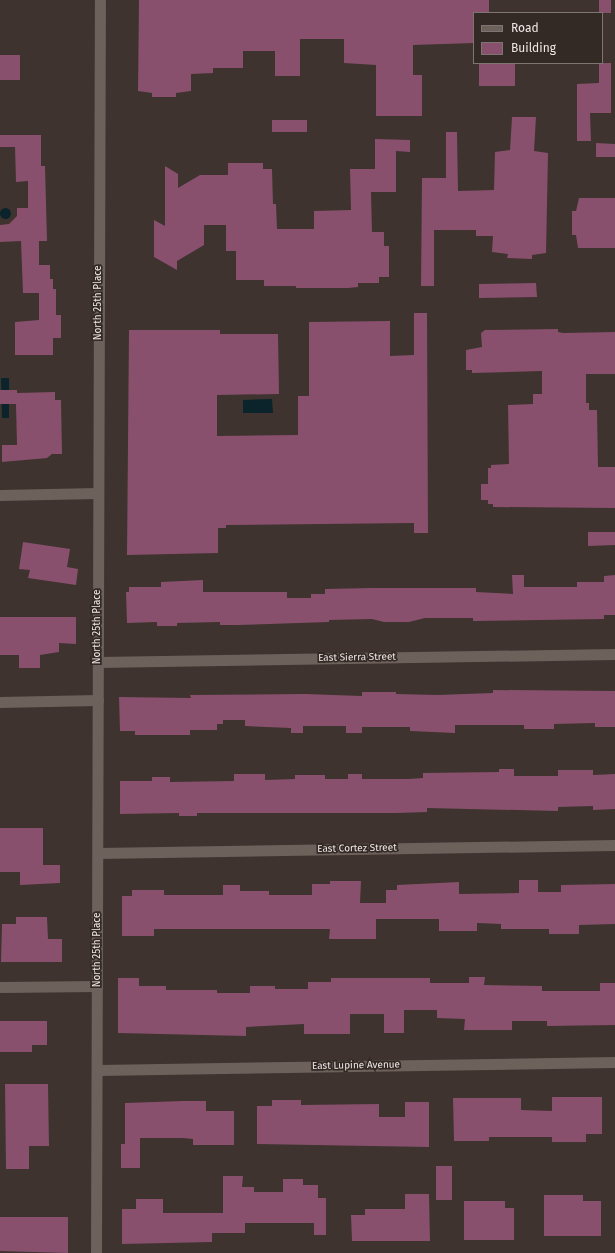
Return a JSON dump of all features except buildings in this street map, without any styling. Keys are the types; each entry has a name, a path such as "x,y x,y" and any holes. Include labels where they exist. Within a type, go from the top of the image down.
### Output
{"street":[{"name":"North 25th Place","path":"96,1253 100,0"},
{"path":"0,494 98,493"},
{"name":"East Sierra Street","path":"98,662 615,654"},
{"path":"0,702 98,700"},
{"name":"East Cortez Street","path":"98,853 615,845"},
{"path":"0,987 98,986"},
{"name":"East Lupine Avenue","path":"97,1070 615,1062"}],"water":[{"path":"5,207 9,209 11,213 9,217 5,219 1,217 -1,213 1,209"},
{"path":"1,378 9,378 9,418 2,418"},
{"path":"272,399 273,413 243,413 243,400"}]}
